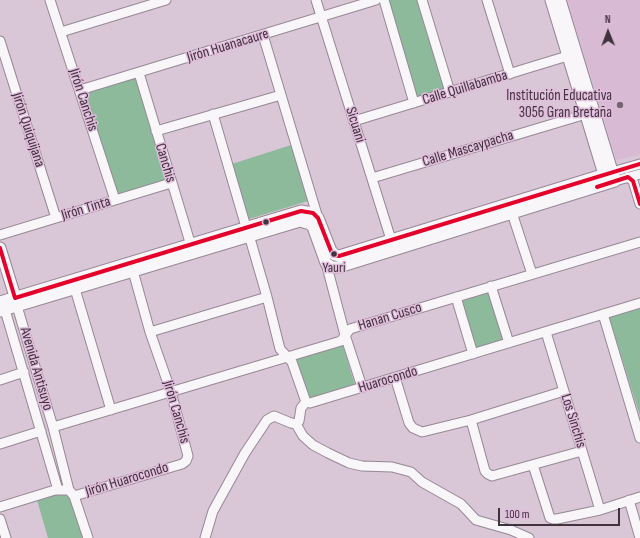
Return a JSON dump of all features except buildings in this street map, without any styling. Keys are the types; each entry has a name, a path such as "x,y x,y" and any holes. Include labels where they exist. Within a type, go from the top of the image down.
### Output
{"street":[{"name":"Jirón Canchis","path":"50,0 115,200"},
{"path":"61,32 166,0"},
{"name":"Sicuani","path":"316,0 393,245"},
{"name":"Jirón Huanacaure","path":"80,90 376,0"},
{"path":"384,0 414,103"},
{"path":"422,0 450,92"},
{"path":"487,0 510,74"},
{"path":"551,0 572,54 610,178"},
{"path":"560,0 586,114 610,178"},
{"path":"263,35 318,218 331,251 335,255 344,255 393,245 512,213 610,178 640,164"},
{"name":"Jirón Quiquijana","path":"0,41 56,218"},
{"name":"Calle Quillabamba","path":"354,121 572,54"},
{"name":"Canchis","path":"139,73 171,183 192,248"},
{"path":"156,131 281,95"},
{"path":"213,114 267,297 280,349 292,362 306,402 301,408 299,421 296,424"},
{"name":"Calle Mascaypacha","path":"372,178 586,114"},
{"path":"326,263 332,267 339,267 393,245 610,178 628,178 640,174"},
{"path":"628,178 633,181 640,204"},
{"name":"Jirón Tinta","path":"0,235 171,183"},
{"path":"16,302 248,231 301,211 314,213 318,218"},
{"path":"512,213 532,274"},
{"path":"248,231 300,221 305,222 312,227 326,263 345,335 362,387"},
{"name":"Hanan Cusco","path":"53,427 341,341 350,329 640,242"},
{"name":"Avenida Antisuyo","path":"0,248 72,493 88,538"},
{"path":"2,304 75,289 133,271 192,248"},
{"name":"Jirón Canchis","path":"133,271 150,332 171,392 188,456 186,461"},
{"path":"492,286 509,343"},
{"path":"75,289 111,410"},
{"path":"150,332 267,297"},
{"path":"456,297 473,354"},
{"name":"Huarocondo","path":"306,402 310,403 640,303"},
{"name":"Avenida Antisuyo","path":"2,304 24,372 58,490"},
{"path":"603,314 640,434"},
{"name":"Los Sinchis","path":"546,332 600,510"},
{"path":"0,380 24,372"},
{"path":"395,377 409,423 413,428 422,432 471,420 564,391"},
{"path":"205,538 214,511 245,453 267,420 274,416 296,424 303,436 313,445 328,453 349,463 362,466 392,467 411,472 422,482 461,504 476,520 511,530 529,538"},
{"path":"471,420 485,471 492,476 582,451"},
{"path":"0,444 41,431"},
{"name":"Jirón Huarocondo","path":"0,507 58,490 72,493 182,464 186,461"},
{"path":"533,465 550,518 556,519 600,510 640,497"},
{"path":"629,500 640,538"},
{"path":"0,519 5,538"}],"shaded area":[{"path":"567,0 640,0 640,154 618,160 616,159"}],"green space":[{"path":"426,0 453,87 415,99 386,1"},
{"path":"137,75 169,182 116,198 82,92"},
{"path":"291,145 308,201 249,219 232,164"},
{"path":"490,290 506,340 475,349 460,299"},
{"path":"640,308 640,416 609,317"},
{"path":"342,343 355,385 313,398 308,396 296,357"},
{"path":"59,493 65,494 71,498 83,538 48,538 37,500"}],"transit line":[{"path":"0,248 15,298 301,211 313,213 318,218 331,251 335,255 339,256 640,164"},
{"path":"597,187 628,177 633,181 640,204"}],"place":[{"name":"Institución Educativa 3056 Gran Bretaña","path":"620,105"},
{"name":"Yauri","path":"334,254"}]}
